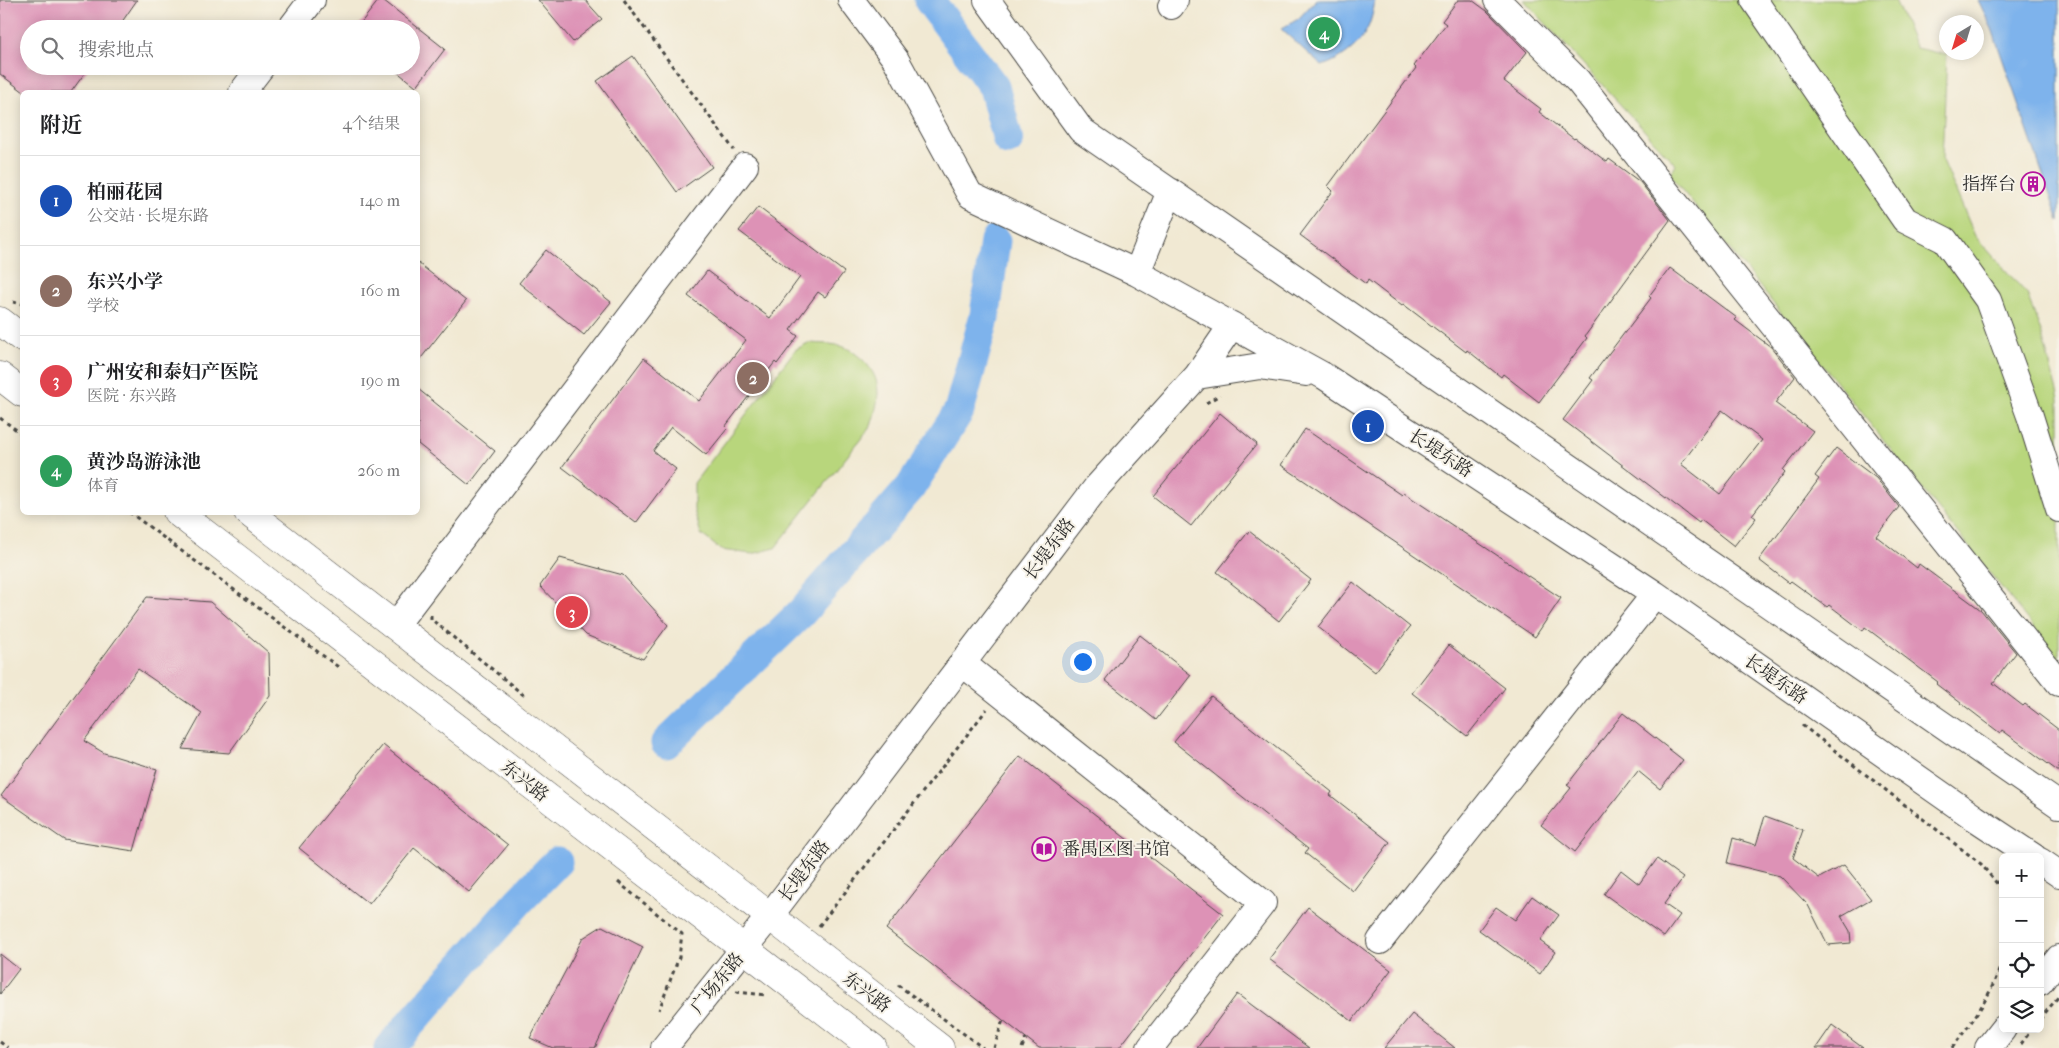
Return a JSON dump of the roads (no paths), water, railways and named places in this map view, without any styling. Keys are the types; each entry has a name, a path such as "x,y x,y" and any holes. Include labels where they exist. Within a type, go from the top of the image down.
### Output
{"main road":[{"path":"0,321 20,336"},
{"path":"0,376 20,391"},
{"name":"东兴路","path":"181,515 873,1048"},
{"name":"东兴路","path":"252,515 769,918 940,1048"}],"street":[{"path":"297,20 312,0"},
{"path":"851,0 896,60 970,195 1137,273 1324,376"},
{"path":"987,0 1081,130 2059,805"},
{"path":"1496,0 1578,81 2059,683"},
{"path":"1754,0 1905,220 1945,240 1988,300 2030,416 2059,509"},
{"path":"244,90 255,75"},
{"path":"395,626 745,166"},
{"path":"1137,273 1170,192"},
{"path":"1197,376 1232,325"},
{"name":"长堤东路","path":"769,918 1096,488 1197,376 1260,366 1324,376 1655,594 2028,853"},
{"path":"1380,941 1655,594"},
{"path":"962,663 1263,903 1150,1048"},
{"path":"1975,818 2000,853"},
{"path":"2044,864 2059,874"},
{"name":"广场东路","path":"664,1048 769,918"},
{"path":"2044,977 2059,958"},
{"path":"1988,1048 2000,1033"}],"water":[{"path":"1316,0 1375,0 1364,35 1352,49 1338,59 1322,66 1281,29 1298,19"},
{"path":"1978,0 2059,0 2059,221 1992,29"}],"waterway":[{"path":"929,0 994,87 1008,140"},
{"path":"666,743 801,613 910,488 959,411 985,315 995,241"},
{"path":"389,1048 519,901 557,862"}],"place":[{"name":"黄沙岛游泳池","path":"1324,33"},
{"name":"指挥台","path":"2033,184"},
{"name":"东兴小学","path":"753,378"},
{"name":"柏丽花园","path":"1368,426"},
{"name":"广州安和泰妇产医院","path":"572,612"},
{"name":"番禺区图书馆","path":"1044,849"}]}
